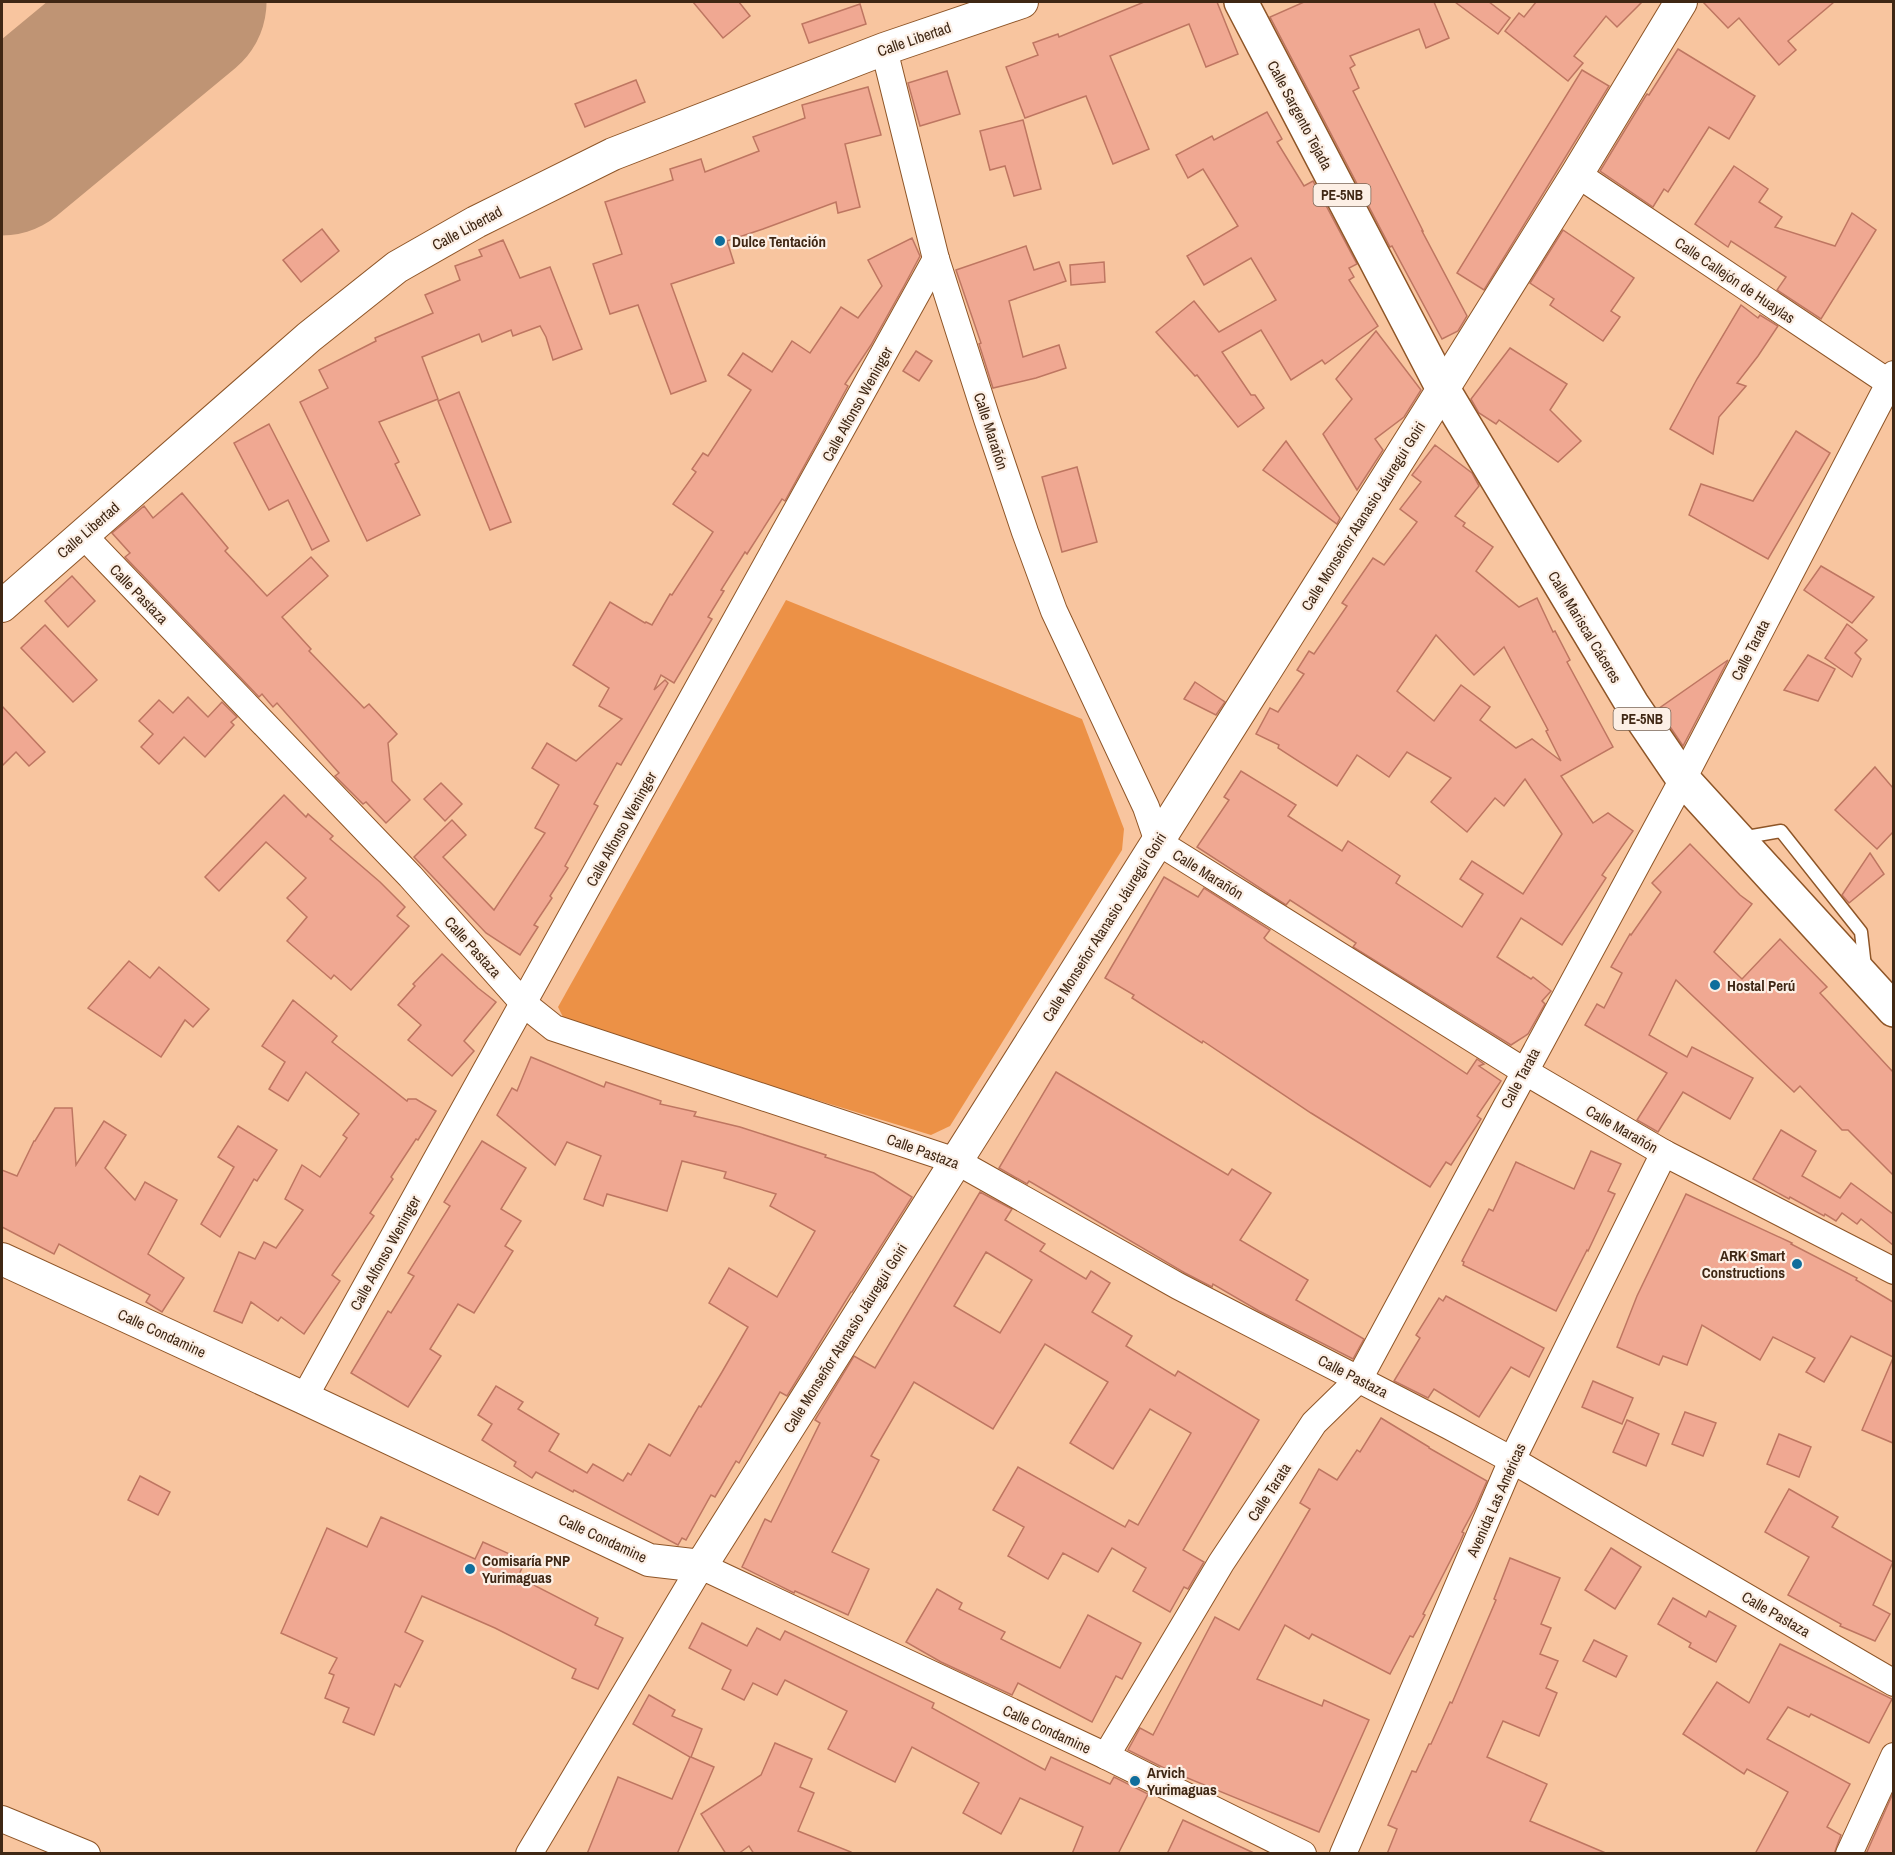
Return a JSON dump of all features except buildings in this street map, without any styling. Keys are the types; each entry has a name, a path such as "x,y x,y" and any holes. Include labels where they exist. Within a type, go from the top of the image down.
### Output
{"highway":[{"name":"Calle Sargento Tejada","path":"1241,2 1443,389"},
{"name":"Calle Mariscal Cáceres","path":"1443,389 1632,704 1683,779 1893,1010"}],"street":[{"name":"Calle Libertad","path":"2,606 309,337 397,267 476,222 613,154 884,49 1022,2"},
{"name":"Calle Monseñor Atanasio Jáuregui Goiri","path":"529,1854 701,1566 1443,389 1681,2"},
{"name":"Calle Marañón","path":"884,49 936,259 990,431 1054,611 1146,807 1158,842 1524,1071 1664,1154 1893,1271"},
{"name":"Calle Callejón de Huaylas","path":"1577,174 1892,381"},
{"name":"Calle Alfonso Weninger","path":"304,1398 936,259"},
{"name":"Calle Tarata","path":"1106,1756 1221,1563 1314,1423 1359,1379 1683,779 1892,381"},
{"name":"Calle Pastaza","path":"83,535 410,876 524,1004 554,1028 956,1161 1178,1286 1512,1460 1893,1683"},
{"name":"Avenida Las Américas","path":"1343,1854 1512,1460 1664,1154"},
{"name":"Calle Condamine","path":"2,1259 649,1560 701,1566 1106,1756 1303,1854"},
{"path":"1849,1854 1893,1756"},
{"path":"2,1819 87,1854"}],"shaded area":[{"path":"786,600 1082,719 1124,829 1122,850 950,1126 931,1135 566,1023 558,1007"}],"runway":[{"path":"2,150 181,2"}],"place":[{"name":"Dulce Tentación","path":"720,241"},
{"name":"Hostal Perú","path":"1715,985"},
{"name":"ARK Smart Constructions","path":"1797,1264"},
{"name":"Comisaría PNP Yurimaguas","path":"470,1569"},
{"name":"Arvich Yurimaguas","path":"1135,1781"}]}
